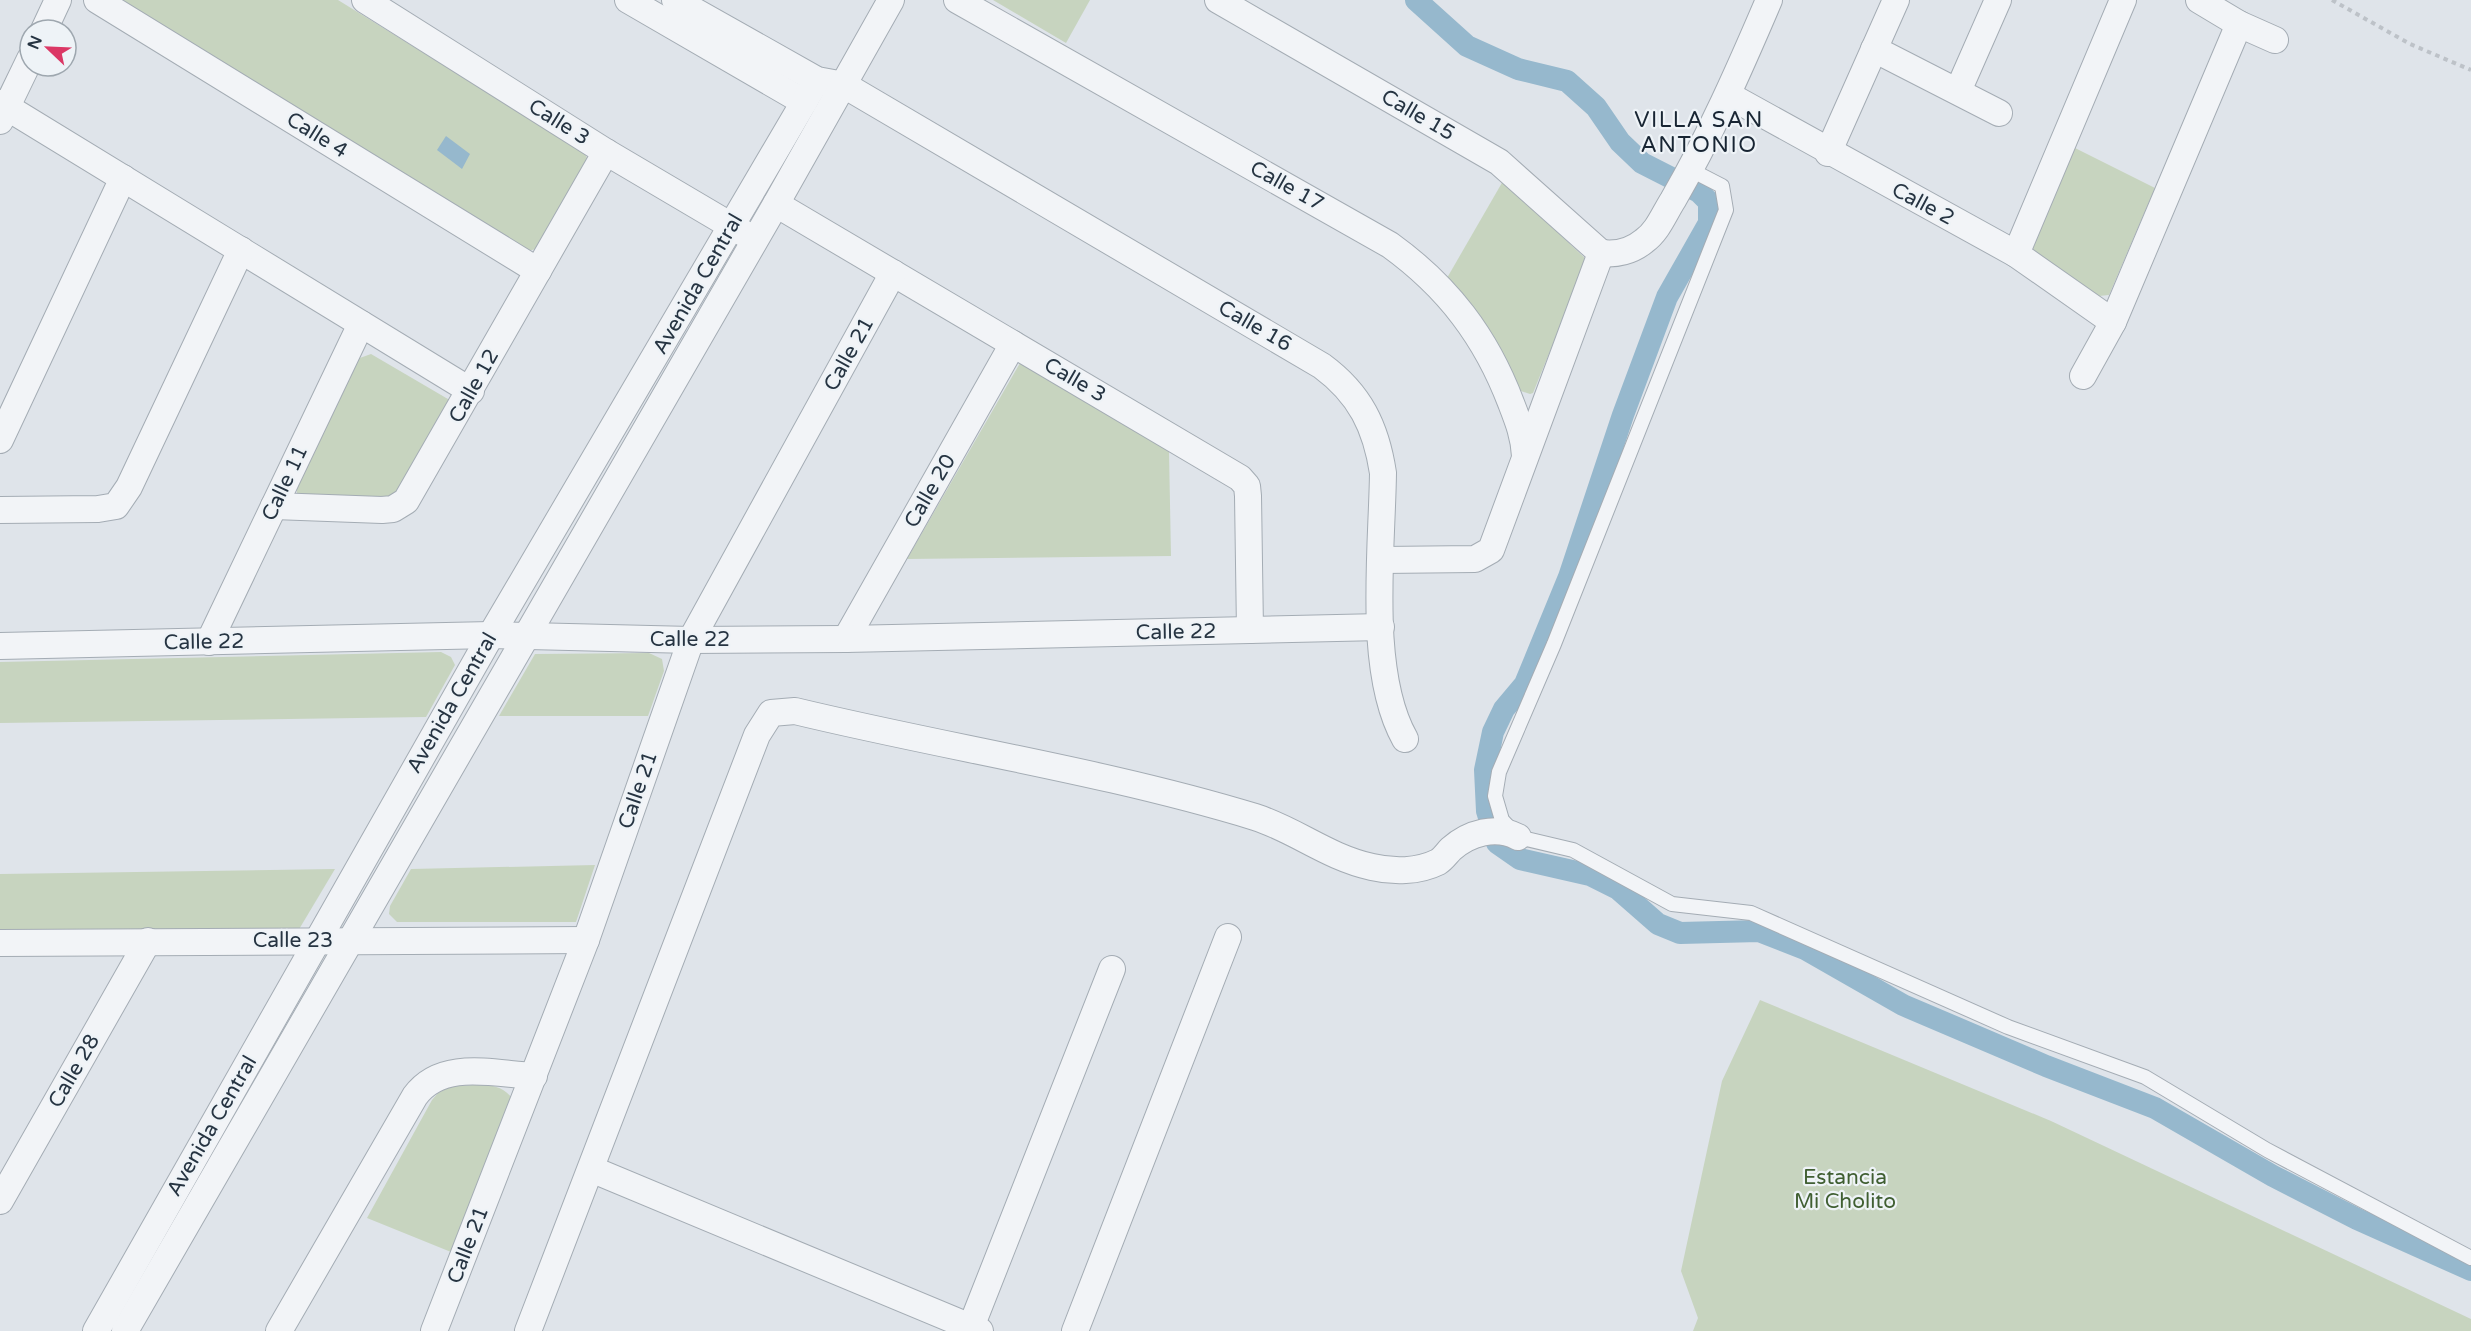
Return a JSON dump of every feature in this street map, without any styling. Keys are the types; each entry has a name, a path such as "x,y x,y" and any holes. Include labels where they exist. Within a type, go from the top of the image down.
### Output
{"street":[{"path":"50,18 58,0"},
{"name":"Calle 4","path":"97,0 538,271"},
{"name":"Calle 3","path":"365,0 606,152 756,240"},
{"path":"628,0 810,91"},
{"path":"675,0 810,91"},
{"path":"844,86 891,0"},
{"name":"Calle 17","path":"957,0 1390,245 1407,257 1461,308 1489,353 1520,422 1526,457"},
{"name":"Calle 15","path":"1218,0 1499,162 1601,253"},
{"path":"1382,560 1464,560 1486,555 1493,544 1601,253 1619,253 1645,241 1663,218 1728,95 1769,0"},
{"path":"1828,153 1896,0"},
{"path":"1958,91 1998,0"},
{"path":"2016,254 2123,0"},
{"path":"2199,0 2239,24 2275,40"},
{"path":"2083,376 2113,322 2239,24"},
{"path":"1874,50 1999,113"},
{"path":"20,78 2,111 123,178 471,391"},
{"name":"Calle 16","path":"810,91 844,86 1322,366 1343,382 1360,402 1378,442 1383,473 1381,627 1388,698 1405,739"},
{"name":"Avenida Central","path":"125,1331 844,86"},
{"name":"Avenida Central","path":"96,1331 491,635 810,91"},
{"name":"Calle 2","path":"1728,95 1828,153 2016,254 2113,322"},
{"name":"Calle 12","path":"274,506 382,510 399,506 415,490 606,152"},
{"path":"0,440 123,178"},
{"name":"Calle 3","path":"776,204 1234,474 1247,486 1250,630"},
{"path":"0,510 98,509 116,506 129,487 241,250"},
{"name":"Calle 21","path":"434,1331 586,940 691,640 893,273"},
{"name":"Calle 11","path":"209,642 361,324"},
{"name":"Calle 20","path":"846,639 1013,344"},
{"name":"Calle 22","path":"0,646 491,635 691,640 846,639 1381,627"},
{"path":"528,1331 757,735 771,713 795,711 935,744 1031,760 1109,778 1258,818 1345,861 1389,871 1415,869 1439,861 1470,837 1503,833"},
{"path":"1074,1331 1228,937"},
{"name":"Calle 23","path":"0,943 586,940"},
{"name":"Calle 28","path":"0,1201 148,941"},
{"path":"591,1169 975,1329 1112,969"},
{"path":"279,1331 424,1084 436,1076 453,1072 534,1076"}],"lane":[{"path":"1685,177 1722,186 1726,210 1554,644 1499,772 1496,790 1497,808 1502,820 1503,833 1573,850 1672,904 1751,913 2008,1027 2145,1077 2267,1150 2471,1258"}],"path":[{"path":"2332,0 2410,44 2471,70"}],"green space":[{"path":"121,0 338,0 584,152 588,160 536,249 528,251"},
{"path":"993,0 1090,0 1066,43"},
{"path":"2071,146 2155,188 2109,295 2099,296 2035,252 2032,247"},
{"path":"1503,181 1587,260 1533,393 1530,394 1518,390 1447,278"},
{"path":"371,354 453,402 395,502 297,494 297,485 357,359"},
{"path":"1020,363 1169,451 1171,556 907,559"},
{"path":"441,652 451,657 455,665 426,717 0,723 0,662"},
{"path":"649,653 662,659 664,671 648,716 499,716 535,654"},
{"path":"595,865 576,922 397,922 389,914 390,906 411,869"},
{"path":"335,869 298,931 0,936 0,874"},
{"name":"Estancia Mi Cholito","path":"1760,1000 2051,1121 2471,1319 2471,1331 1693,1331 1698,1318 1681,1271 1722,1081"},
{"path":"451,1086 491,1086 505,1091 511,1097 451,1252 367,1218 432,1100 438,1093"}],"water":[{"path":"446,136 470,154 462,169 437,150"}],"waterway":[{"path":"1416,0 1467,46 1518,69 1567,81 1596,107 1620,142 1642,163 1699,192 1709,202 1709,223 1667,297 1623,415 1569,577 1525,684 1504,709 1493,732 1485,770 1487,811 1497,843 1520,859 1590,875 1618,889 1658,924 1680,933 1759,931 1805,949 1903,1005 2046,1066 2155,1108 2273,1176 2357,1219 2471,1270"}],"district":[{"name":"VILLA SAN ANTONIO","path":"1699,132"}]}
